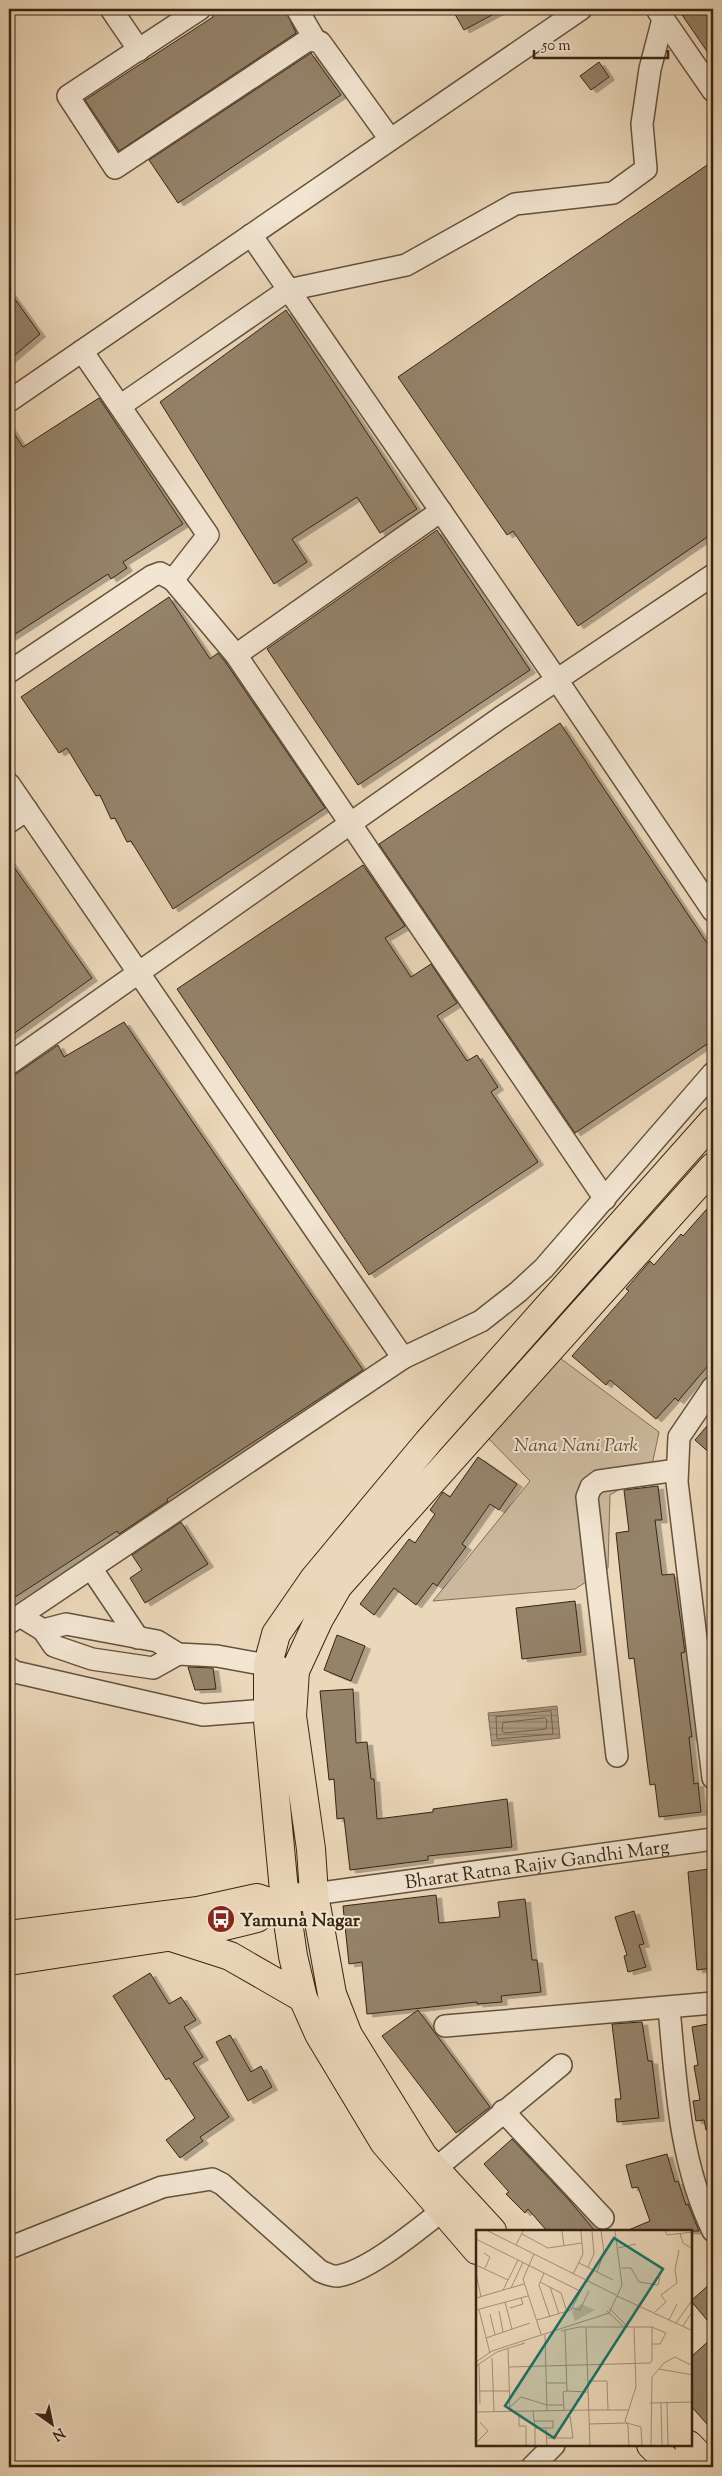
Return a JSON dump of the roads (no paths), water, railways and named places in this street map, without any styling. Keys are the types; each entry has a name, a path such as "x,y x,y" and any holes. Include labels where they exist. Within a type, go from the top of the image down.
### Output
{"main road":[{"path":"491,2230 423,2156 348,2035 332,1994 314,1894 311,1849 268,1664 276,1634 314,1579 428,1442 713,1122"},
{"path":"476,2249 384,2142 319,2034 303,1998 280,1903 280,1711 295,1671 319,1618 338,1586 713,1167"},
{"path":"9,1961 171,1937 257,1918 280,1903 314,1894"},
{"path":"9,1935 198,1911 256,1898 280,1903"},
{"path":"171,1937 230,1956 303,1998"},
{"path":"652,2446 673,2467"},
{"path":"690,2446 710,2465"}],"street":[{"path":"111,9 139,50"},
{"path":"200,9 68,96 115,168 304,42 315,40"},
{"path":"297,9 315,40 320,42 390,139"},
{"path":"9,401 581,9"},
{"path":"660,14 713,91"},
{"path":"120,406 288,290 406,265 515,204 613,193 646,169 642,124 660,14"},
{"path":"251,235 557,680 713,911"},
{"path":"82,351 208,535 173,580"},
{"path":"236,655 441,511"},
{"path":"9,672 152,576 160,573 173,580 236,655 352,823 605,1199"},
{"path":"9,1064 557,680 713,575"},
{"path":"9,784 403,1358"},
{"path":"9,822 26,810"},
{"path":"14,1619 403,1358 481,1321 518,1292 544,1268 713,1073"},
{"path":"711,1394 679,1437 677,1470 709,1693 713,1778"},
{"path":"617,1756 587,1497 591,1487 599,1481 677,1470"},
{"path":"91,1568 138,1638"},
{"path":"14,1619 43,1630 54,1646 92,1659 153,1668 178,1654"},
{"path":"43,1630 66,1624 158,1641 178,1654 217,1656 268,1664 295,1671"},
{"path":"9,1668 15,1672 203,1715 280,1711"},
{"name":"Bharat Ratna Rajiv Gandhi Marg","path":"314,1894 713,1839"},
{"path":"445,2026 713,2003"},
{"path":"669,2008 681,2126 694,2182 713,2231"},
{"path":"435,2169 561,2065"},
{"path":"503,2111 603,2218"},
{"path":"9,2248 162,2187 212,2179 222,2184 320,2271 336,2277 350,2273 386,2253 442,2211"},
{"path":"532,2467 553,2446"}],"water":[{"path":"557,1706 560,1738 492,1746 488,1713"}],"place":[{"name":"Yamuna Nagar","path":"221,1919"}],"park label":[{"name":"Nana Nani Park","path":"576,1444"}]}
